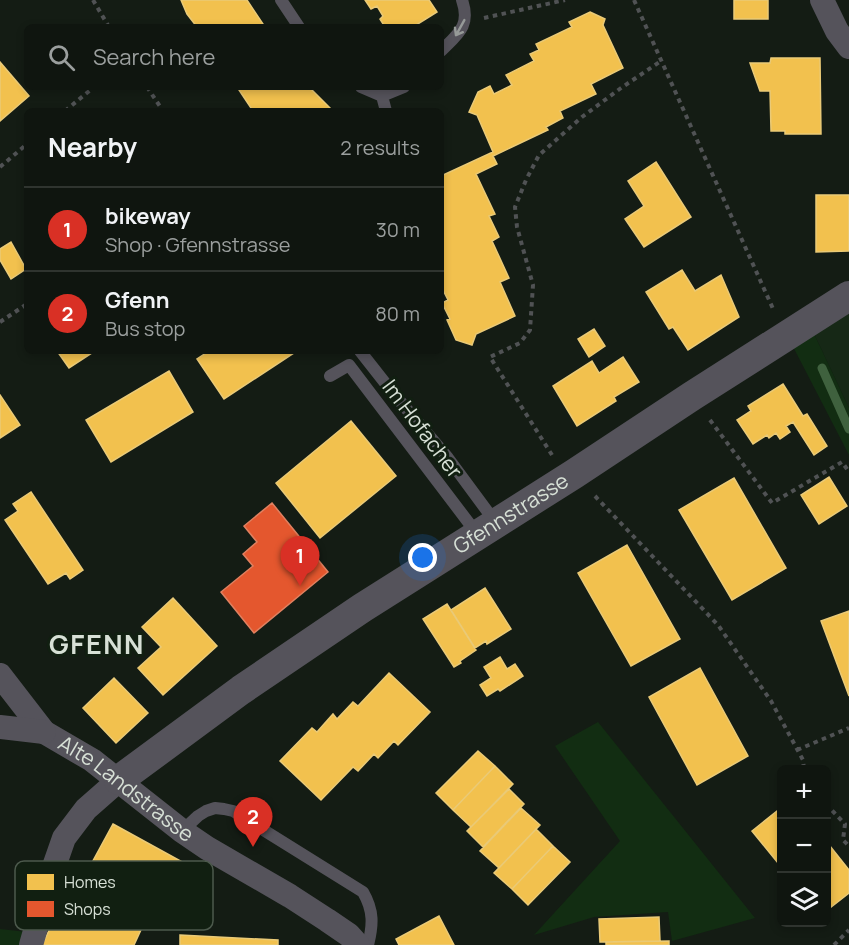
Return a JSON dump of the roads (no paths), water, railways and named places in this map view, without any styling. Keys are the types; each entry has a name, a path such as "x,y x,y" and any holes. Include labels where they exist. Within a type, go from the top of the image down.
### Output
{"street":[{"path":"822,0 837,31 849,47"},
{"name":"Gfennstrasse","path":"118,780 273,668 362,608 849,296"},
{"name":"Alte Landstrasse","path":"0,675 44,732 92,760 207,848 290,896 349,935 358,945"},
{"path":"0,727 44,732"},
{"path":"56,861 64,838 86,809 118,780"},
{"path":"31,945 35,930"}],"lane":[{"path":"281,0 297,24"},
{"path":"444,48 459,34 466,17 462,0"},
{"path":"368,90 382,96 397,90"},
{"path":"382,96 385,108"},
{"path":"362,354 448,458 487,529"},
{"name":"Im Hofacher","path":"330,376 349,365 487,529"},
{"path":"182,831 198,816 215,808 233,811 363,892 369,901 371,915 372,926 368,945"}],"waterway":[{"path":"822,368 849,429"}],"place":[{"name":"bikeway","path":"300,586"},
{"name":"Gfenn","path":"253,847"}],"district":[{"name":"GFENN","path":"97,645"}]}
